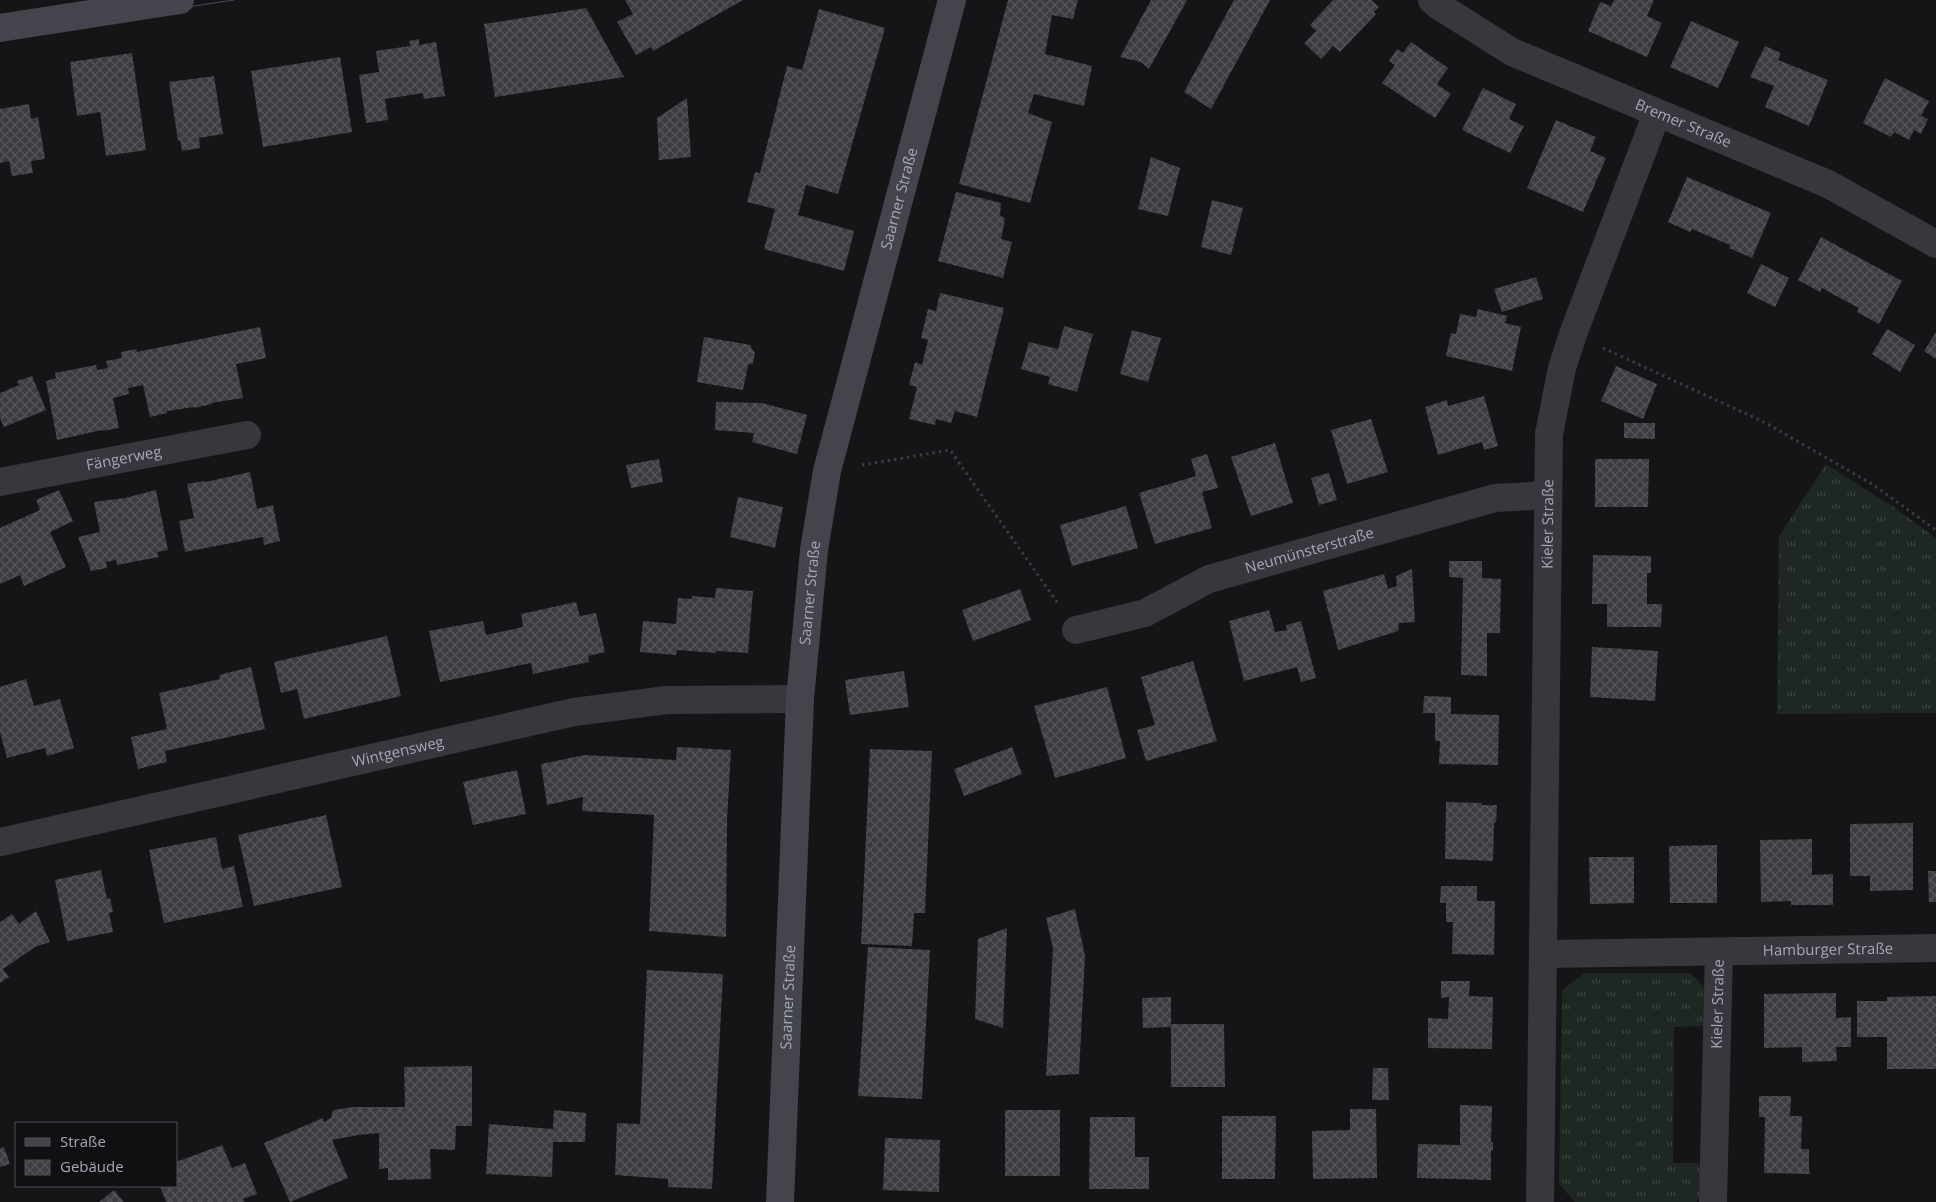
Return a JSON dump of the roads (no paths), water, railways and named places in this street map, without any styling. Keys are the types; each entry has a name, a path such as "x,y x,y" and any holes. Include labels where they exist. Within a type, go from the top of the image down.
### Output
{"main road":[{"path":"0,28 180,0"},
{"name":"Saarner Straße","path":"780,1202 800,699 814,550 827,471 952,0"}],"street":[{"name":"Bremer Straße","path":"1432,0 1512,52 1828,184 1936,244"},
{"name":"Kieler Straße","path":"1540,1202 1549,434 1562,368 1573,334 1656,113"},
{"name":"Fängerweg","path":"0,482 247,435"},
{"name":"Neumünsterstraße","path":"1076,630 1145,613 1209,579 1219,576 1495,498 1548,495"},
{"name":"Wintgensweg","path":"0,842 574,712 667,700 800,699"},
{"name":"Hamburger Straße","path":"1719,952 1936,948"},
{"name":"Kieler Straße","path":"1544,954 1719,952 1712,1202"}],"tram line":[{"path":"0,20 129,0"},
{"path":"0,35 234,0"}]}
